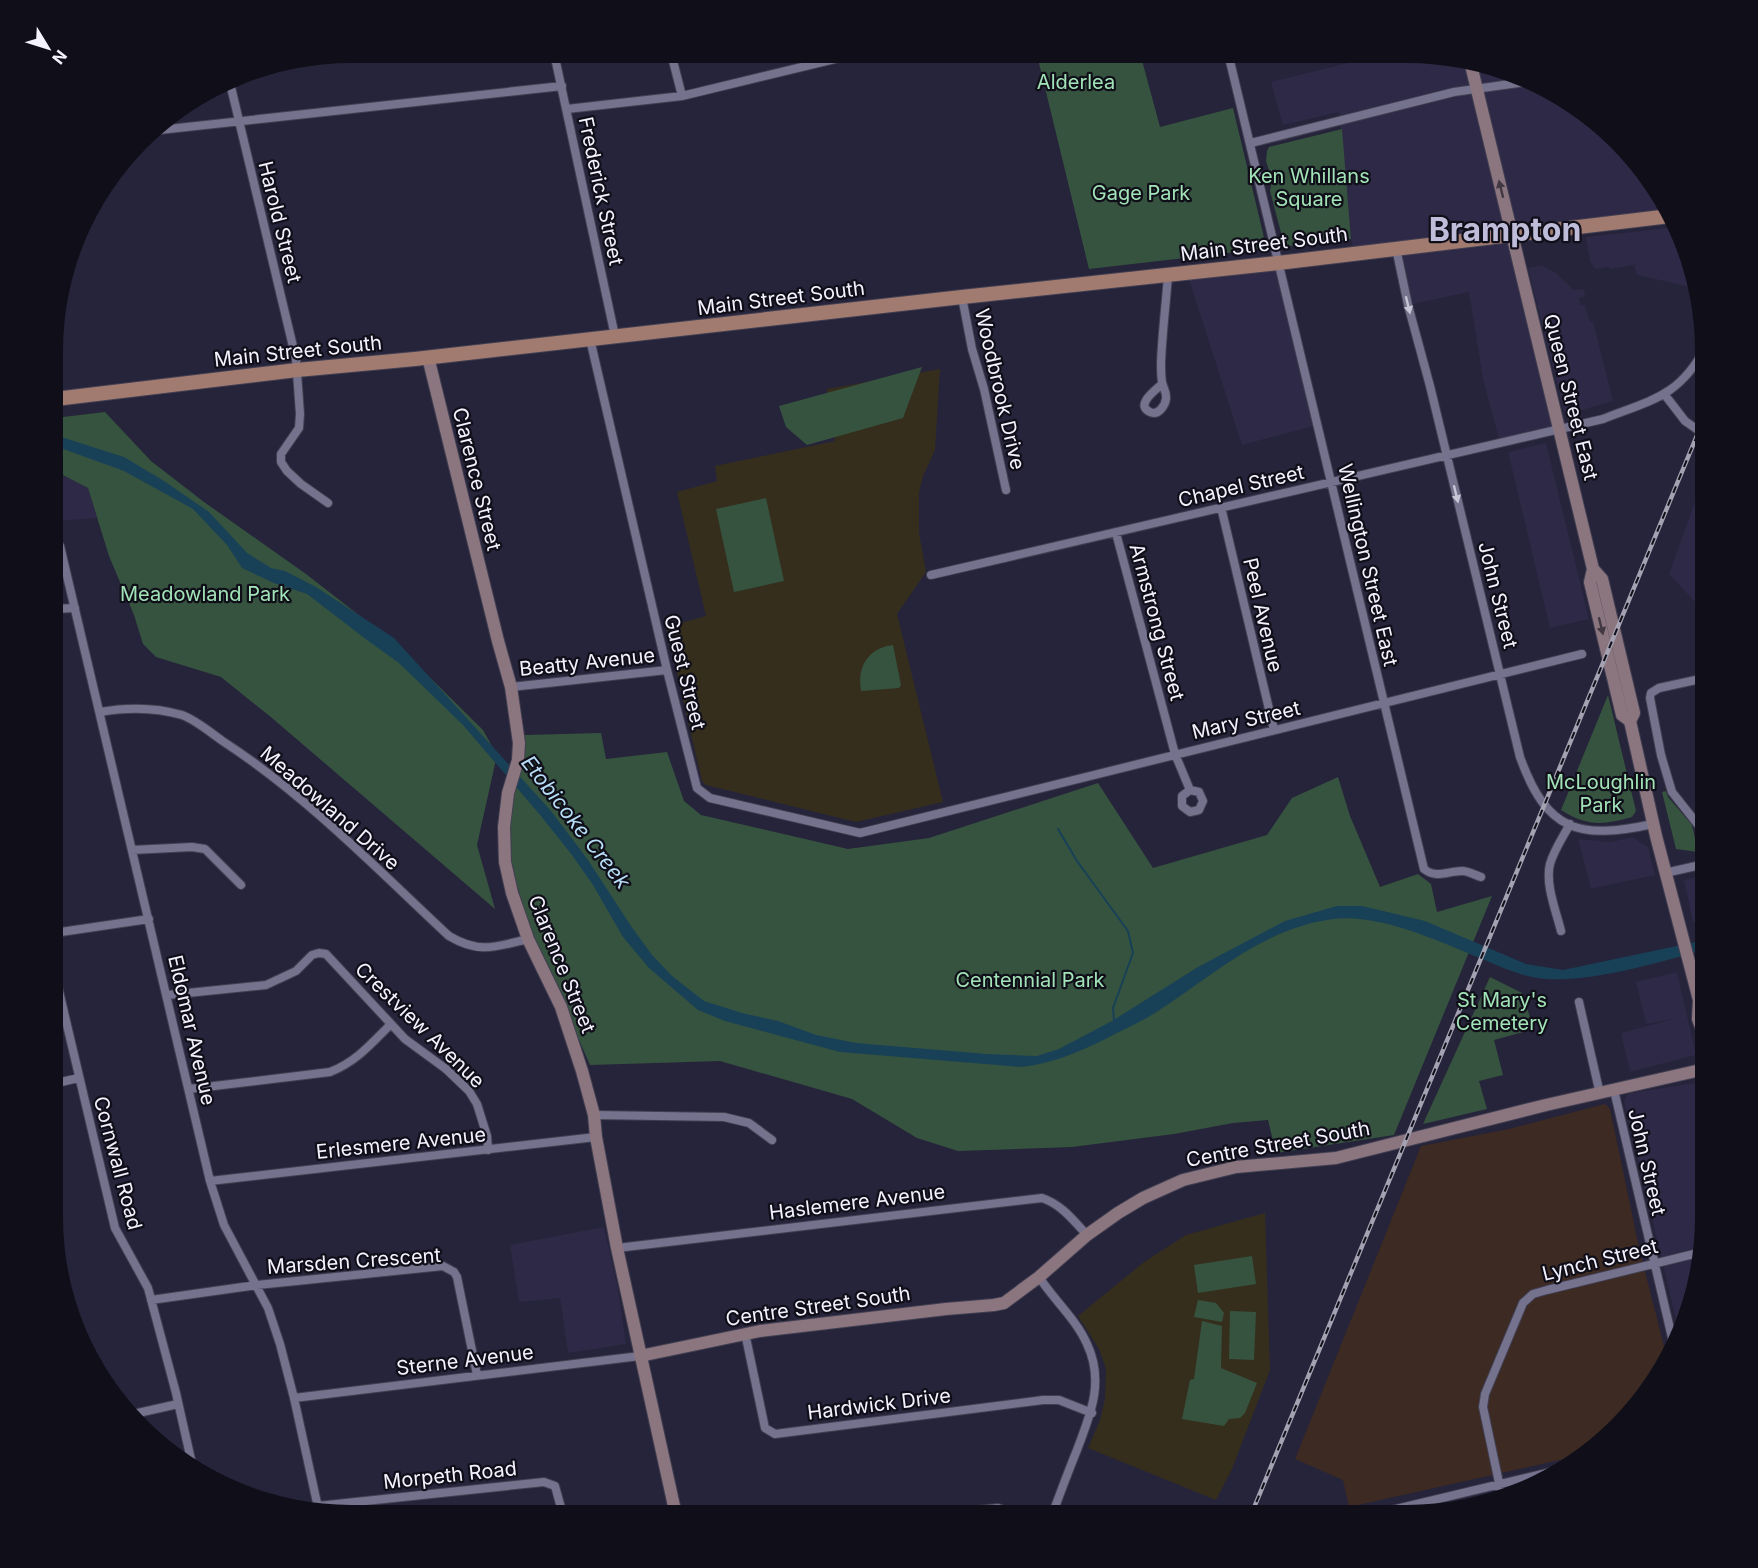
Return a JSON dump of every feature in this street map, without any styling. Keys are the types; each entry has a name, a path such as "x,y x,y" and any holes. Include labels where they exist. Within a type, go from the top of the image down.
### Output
{"main road":[{"name":"Main Street South","path":"63,398 297,370 1278,263 1661,217"}],"street":[{"name":"Frederick Street","path":"556,63 615,336"},
{"path":"674,63 682,96"},
{"path":"567,109 682,96 819,63"},
{"name":"Wellington Street East","path":"1231,63 1424,869 1429,873 1439,874 1463,871 1481,877"},
{"name":"Queen Street East","path":"1473,71 1593,569 1590,582 1622,715 1630,721 1665,873 1695,983"},
{"path":"1251,143 1454,92 1514,84"},
{"path":"168,129 562,86"},
{"name":"Harold Street","path":"231,89 296,356 299,428 281,454 281,462 287,471 328,503"},
{"name":"John Street","path":"1396,248 1408,305 1520,757 1540,801 1555,815 1570,824"},
{"path":"1162,384 1161,363 1168,275"},
{"name":"Woodbrook Drive","path":"962,297 972,349 984,389 1006,490"},
{"name":"Guest Street","path":"590,339 667,670 697,788 710,798 860,833 918,818"},
{"name":"Clarence Street","path":"428,357 511,687 518,725 518,760 508,793 504,827 505,862 512,892 528,939 561,1007 594,1115 617,1248 674,1505"},
{"path":"1695,364 1687,376 1665,395 1685,421 1695,428"},
{"name":"Chapel Street","path":"931,575 1603,419 1665,395"},
{"name":"Peel Avenue","path":"1221,507 1274,730"},
{"name":"Armstrong Street","path":"1116,533 1175,754 1190,790"},
{"name":"Eldomar Avenue","path":"63,558 168,995 210,1181 224,1226 268,1308 294,1398 318,1503"},
{"path":"63,609 75,608"},
{"name":"Mary Street","path":"918,818 1582,654"},
{"name":"Beatty Avenue","path":"511,687 667,670"},
{"path":"1695,680 1659,688 1651,693 1650,698 1661,755 1672,792 1695,821"},
{"name":"Meadowland Drive","path":"100,712 123,708 153,708 184,716 249,758 287,787 450,936 465,945 476,947 492,947 528,939"},
{"path":"1561,931 1550,881 1550,867 1554,854 1570,824 1585,830 1603,832 1653,824"},
{"path":"132,850 192,847 205,849 241,885"},
{"path":"1665,873 1695,866"},
{"path":"63,932 149,919"},
{"name":"Crestview Avenue","path":"168,995 266,985 296,971 312,955 319,952 326,954 405,1039 446,1069 469,1091 477,1104 487,1136 488,1150"},
{"name":"John Street","path":"1579,1002 1600,1094"},
{"name":"Cornwall Road","path":"63,1010 115,1228 148,1288 190,1455"},
{"path":"189,1089 330,1072 358,1058 391,1024"},
{"name":"Centre Street South","path":"640,1356 745,1333 1004,1303 1039,1277 1087,1235 1143,1198 1183,1180 1236,1167 1336,1158 1695,1071"},
{"path":"63,1082 78,1078"},
{"name":"John Street","path":"1614,1090 1671,1332"},
{"path":"594,1115 724,1117 749,1123 772,1140"},
{"name":"Erlesmere Avenue","path":"210,1181 596,1137"},
{"name":"Haslemere Avenue","path":"617,1248 1042,1198 1061,1208 1087,1235"},
{"name":"Lynch Street","path":"1500,1490 1483,1407 1485,1394 1523,1303 1533,1294 1693,1254"},
{"name":"Marsden Crescent","path":"151,1300 256,1285 443,1266 450,1268 457,1277 477,1375"},
{"path":"1039,1277 1088,1344 1094,1362 1096,1380 1092,1413 1056,1505"},
{"name":"Hardwick Drive","path":"745,1333 765,1428 775,1434 1043,1400 1059,1400 1092,1413"},
{"name":"Sterne Avenue","path":"294,1398 640,1356"},
{"path":"140,1413 178,1404"},
{"path":"1414,1505 1530,1477"},
{"name":"Morpeth Road","path":"352,1505 544,1482 555,1486 560,1505"}],"shaded area":[{"path":"1348,63 1444,65 1481,73 1517,85 1551,102 1597,135 1623,161 1646,191 1661,217 1512,234 1559,429 1500,443 1483,379 1469,292 1408,305 1396,248 1353,253 1339,112 1283,125 1271,82"},
{"path":"1667,228 1680,259 1687,286 1637,275 1634,265 1595,269 1590,261 1586,237"},
{"path":"1278,263 1317,425 1242,445 1187,273"},
{"path":"1542,265 1556,273 1572,290 1584,289 1585,297 1579,298 1581,306 1585,305 1590,322 1593,322 1613,401 1565,415 1528,268"},
{"path":"940,369 935,450 923,476 919,493 919,533 926,572 897,614 943,802 856,822 706,785 702,781 666,627 706,616 677,492 717,481 715,466 835,441 827,389"},
{"path":"1546,443 1589,619 1550,628 1508,452"},
{"path":"63,475 88,488 97,518 63,520"},
{"path":"1695,502 1695,602 1669,574"},
{"path":"1632,837 1648,847 1655,875 1591,889 1578,839 1611,842"},
{"path":"1695,877 1695,921 1693,922 1684,880"},
{"path":"1677,972 1695,1055 1630,1072 1621,1033 1673,1019 1646,1024 1636,982"},
{"path":"1695,1083 1693,1254 1676,1319 1624,1101 1631,1093"},
{"path":"1605,1104 1610,1109 1640,1252 1664,1346 1646,1377 1611,1421 1561,1460 1358,1505 1349,1505 1343,1480 1295,1459 1421,1146 1509,1129"},
{"path":"1265,1213 1270,1370 1232,1469 1216,1500 1088,1448 1100,1420 1105,1399 1106,1369 1099,1349 1078,1316 1144,1262 1186,1235"},
{"path":"604,1227 618,1289 626,1344 568,1353 560,1298 519,1302 510,1245"}],"green space":[{"name":"Gage Park","path":"1039,63 1143,63 1160,127 1233,108 1263,233 1261,246 1254,250 1089,269"},
{"name":"Ken Whillans Square","path":"1342,129 1351,239 1291,246 1284,244 1270,191 1272,180 1266,161 1269,147"},
{"path":"922,367 903,418 807,445 786,427 779,406"},
{"name":"Meadowland Park","path":"105,412 151,461 204,502 306,574 396,644 483,730 497,755 477,845 495,909 221,677 156,657 143,644 134,615 109,556 88,488 63,475 63,417"},
{"path":"766,498 784,581 734,592 716,509"},
{"path":"893,645 901,685 899,688 861,691 861,674 866,660 877,650"},
{"name":"McLoughlin Park","path":"1608,695 1636,811 1632,817 1612,822 1588,822 1561,810"},
{"name":"Centennial Park","path":"601,733 606,759 667,752 684,801 701,815 848,849 929,838 1098,783 1153,868 1267,835 1292,798 1338,777 1350,816 1380,887 1418,874 1431,884 1437,912 1492,896 1394,1135 1276,1153 1268,1120 1233,1123 1174,1134 1072,1147 958,1151 917,1138 852,1099 720,1061 590,1065 529,925 507,852 508,811 520,767 525,735"},
{"path":"1666,791 1668,797 1692,825 1695,852 1676,849 1662,792"},
{"name":"St Mary's Cemetery","path":"1490,977 1522,993 1534,1029 1494,1040 1503,1075 1479,1081 1487,1109 1423,1124"},
{"path":"1252,1256 1256,1284 1198,1293 1194,1265"},
{"path":"1198,1300 1216,1303 1224,1313 1222,1322 1194,1317"},
{"path":"1230,1311 1256,1312 1254,1360 1229,1359"},
{"path":"1202,1321 1222,1326 1221,1368 1257,1383 1245,1413 1240,1418 1229,1419 1224,1426 1182,1419 1190,1380 1194,1379"}],"water":[{"path":"63,438 124,457 164,481 209,512 247,553 271,568 285,571 316,587 394,638 551,811 588,860 652,955 672,976 704,1001 742,1013 778,1021 816,1035 856,1043 1037,1056 1059,1049 1112,1021 1198,967 1285,921 1337,906 1362,906 1425,921 1526,964 1563,970 1695,942 1695,953 1618,972 1572,979 1551,979 1515,973 1433,939 1392,925 1352,918 1333,919 1307,924 1261,943 1239,955 1151,1016 1096,1044 1060,1058 1022,1067 840,1052 725,1021 698,1010 649,968 623,937 593,885 541,816 463,725 399,663 307,594 274,583 242,568 227,545 193,509 124,471 63,449"}],"waterway":[{"name":"Etobicoke Creek","path":"1058,829 1077,861 1128,931 1133,953 1113,1008 1114,1020"}],"railway":[{"path":"1255,1505 1695,440"}],"district":[{"name":"Brampton","path":"1505,229"}],"park label":[{"name":"Alderlea","path":"1076,82"}]}
